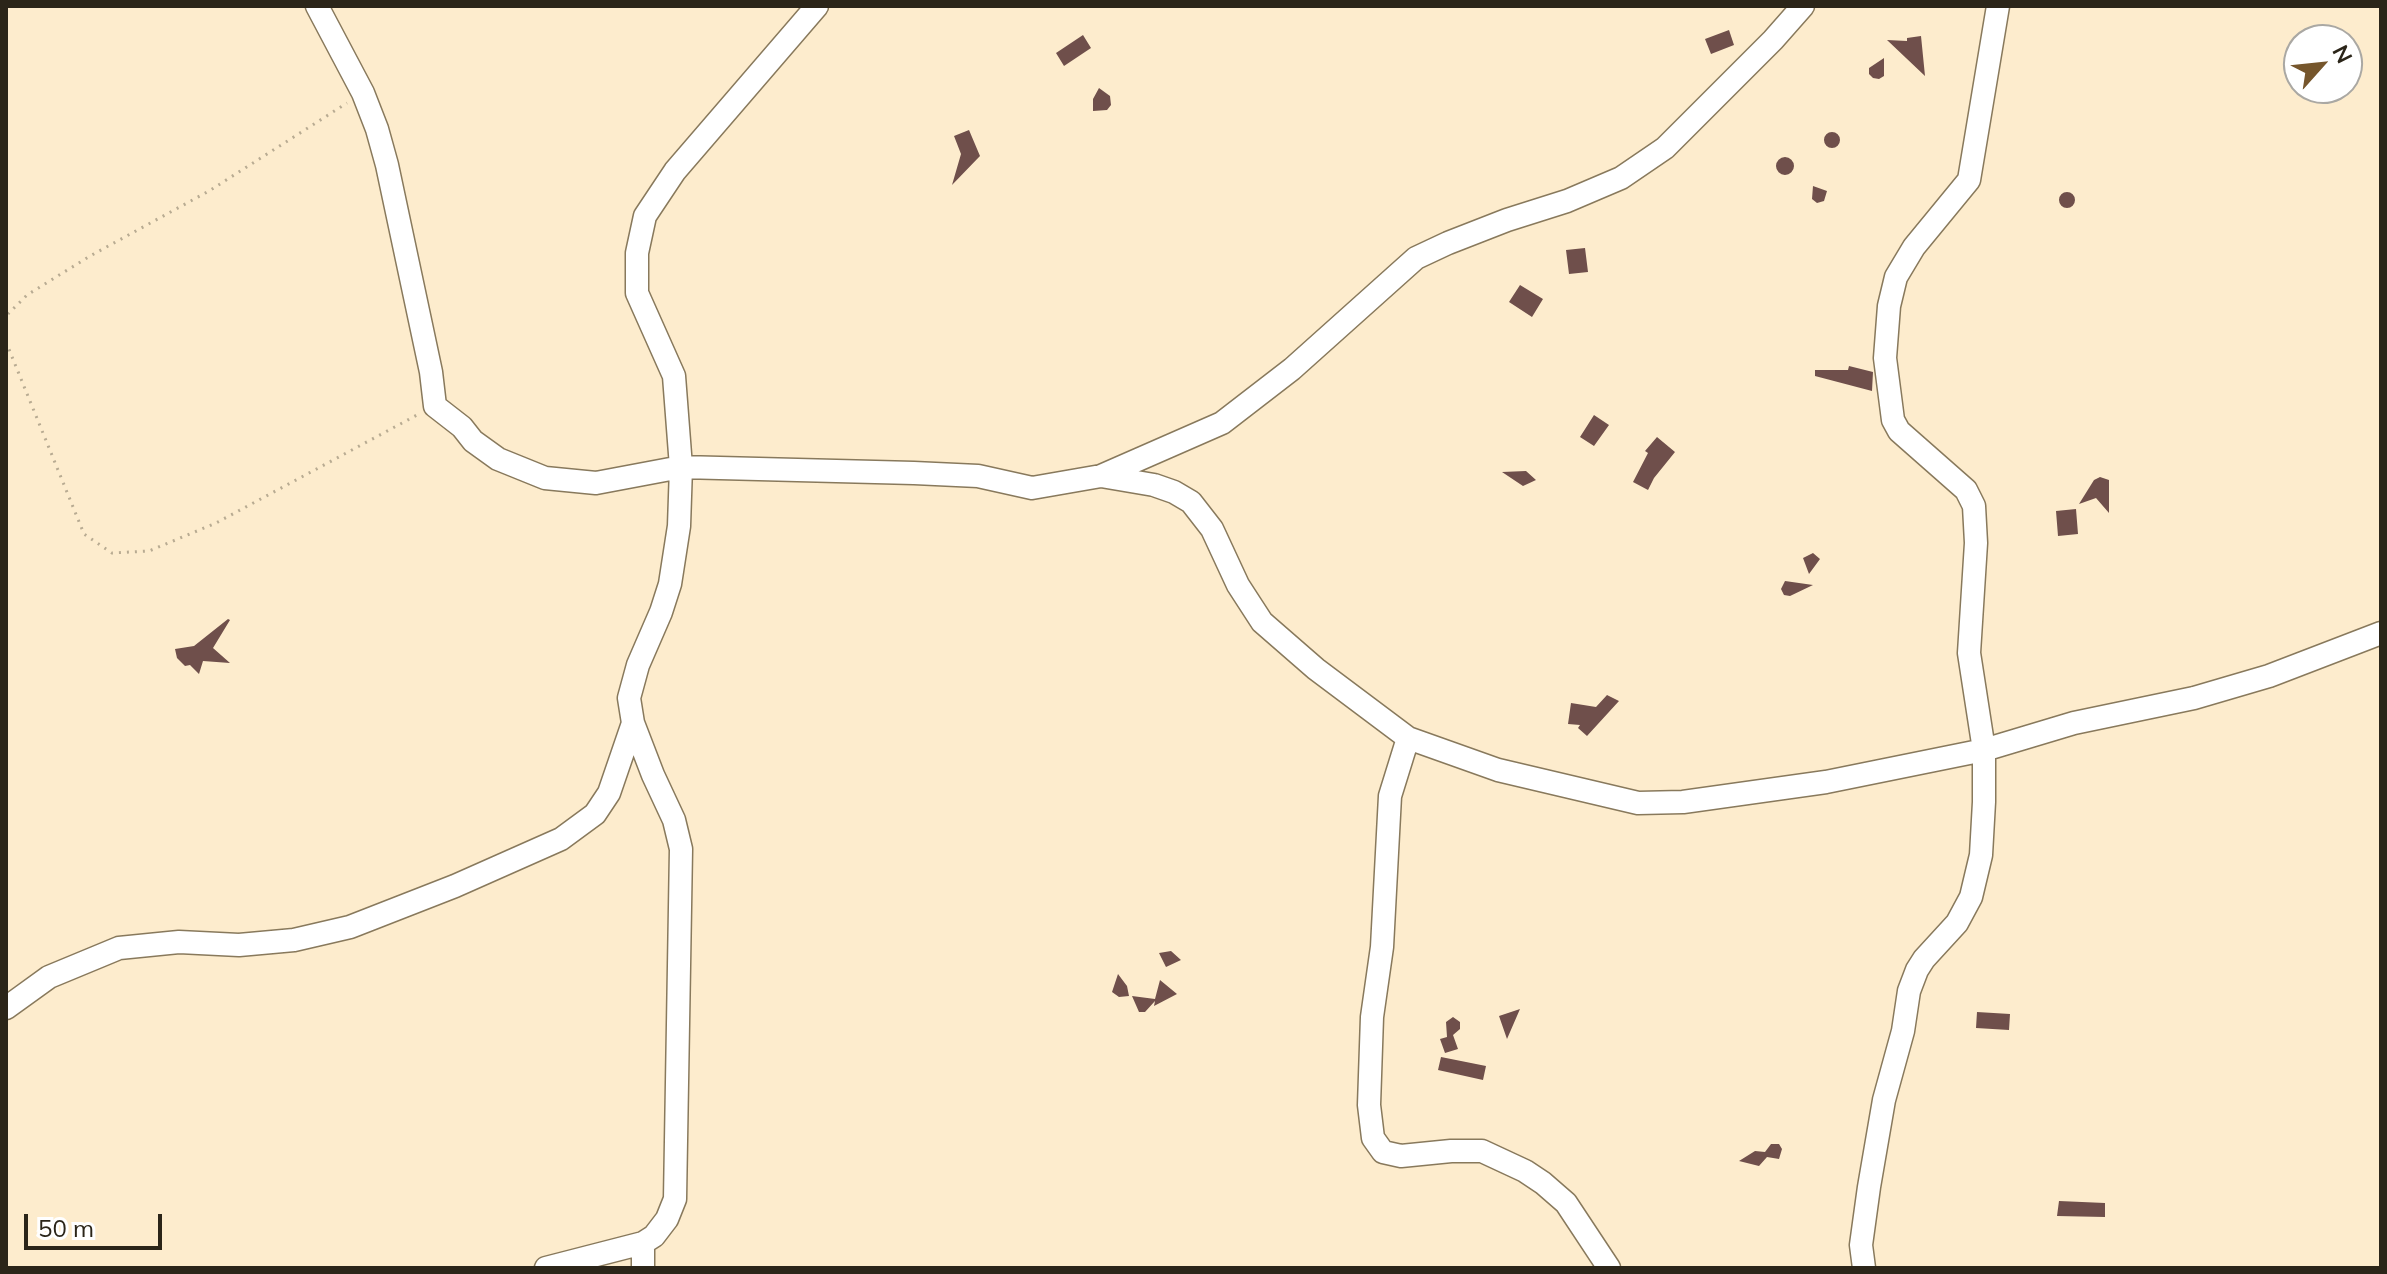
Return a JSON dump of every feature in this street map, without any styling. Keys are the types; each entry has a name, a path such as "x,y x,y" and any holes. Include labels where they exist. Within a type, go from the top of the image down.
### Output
{"street":[{"path":"317,6 363,93 377,129 431,372 435,406 498,459 545,478 596,483 681,467 978,476 1032,488 1101,476 1222,423 1292,369 1416,258 1621,178 1665,148 1803,6"},
{"path":"546,1268 643,1243 654,1236 667,1219 675,1199 681,849 674,820 633,723 629,698 638,665 670,584 679,526 681,467 674,376 637,293 637,253 645,216 675,171 817,6"},
{"path":"1864,1268 1861,1245 1869,1187 1884,1100 1903,1031 1909,991 1924,959 1957,923 1971,897 1981,855 1984,802 1984,750 1969,653 1976,543 1974,506 1966,490 1899,431 1893,420 1885,358 1889,306 1896,277 1914,247 1969,180 1998,6"},
{"path":"1101,476 1154,485 1191,502 1212,529 1238,585 1262,622 1316,669 1408,738 1498,770 1638,803 1683,802 1826,782 1984,750 2074,723 2194,698 2269,676 2381,633"},
{"path":"6,1008 49,977 119,948 179,942 239,945 281,942 336,930 440,892 561,839 595,814 609,793 633,723"},
{"path":"1408,738 1390,796 1382,947 1372,1017 1369,1105 1373,1138 1383,1152 1401,1156 1482,1151 1525,1171 1566,1203 1609,1268"},
{"path":"643,1243 643,1268"}],"path":[{"path":"6,322 8,314 27,295 90,256 209,191 363,93"},
{"path":"6,342 84,534 112,553 149,551 216,523 435,406"}],"building":[{"path":"1729,30 1734,45 1711,54 1705,39"},
{"path":"1083,35 1091,48 1064,66 1056,53"},
{"path":"1921,36 1925,76 1887,40 1907,41 1907,38"},
{"path":"1884,58 1884,76 1873,78 1869,68"},
{"path":"1099,88 1110,96 1111,105 1107,110 1093,111 1093,99"},
{"path":"969,130 980,156 952,185 961,154 954,136"},
{"path":"1832,132 1840,140 1832,148 1824,140"},
{"path":"1785,157 1794,166 1785,175 1776,166"},
{"path":"1813,186 1827,191 1824,201 1817,203 1812,199"},
{"path":"2067,192 2075,200 2067,208 2059,200"},
{"path":"1585,248 1588,272 1569,274 1566,250"},
{"path":"1520,285 1543,299 1532,317 1509,302"},
{"path":"1849,366 1873,372 1872,391 1815,376 1815,370 1848,370"},
{"path":"1594,415 1609,425 1594,446 1580,437"},
{"path":"1657,437 1675,452 1648,490 1633,482 1648,453 1645,451"},
{"path":"1526,471 1536,480 1523,486 1502,472"},
{"path":"2100,477 2109,480 2109,513 2096,498 2079,504 2094,480"},
{"path":"2076,509 2078,534 2058,536 2056,511"},
{"path":"1813,553 1820,559 1809,574 1803,558"},
{"path":"1785,581 1813,585 1790,596 1784,595 1781,589"},
{"path":"228,619 213,648 230,663 203,661 199,674 177,658 175,649 194,646"},
{"path":"1607,695 1619,701 1587,736 1578,728 1580,725 1568,724 1571,703 1596,707"},
{"path":"1171,951 1181,960 1166,967 1159,953"},
{"path":"1118,974 1127,986 1129,996 1119,997 1112,992"},
{"path":"1160,980 1177,994 1154,1006 1155,1001 1145,1012 1139,1012 1132,996 1155,999"},
{"path":"1520,1009 1507,1039 1499,1016"},
{"path":"1977,1012 2010,1014 2009,1030 1976,1028"},
{"path":"1453,1017 1460,1022 1460,1029 1453,1035 1458,1049 1445,1053 1440,1039 1447,1037 1446,1022"},
{"path":"1441,1057 1486,1066 1483,1080 1438,1070"},
{"path":"1771,1144 1779,1144 1782,1149 1779,1159 1767,1157 1759,1166 1739,1161 1755,1151 1765,1152"},
{"path":"2059,1201 2105,1203 2105,1217 2057,1216"}]}
